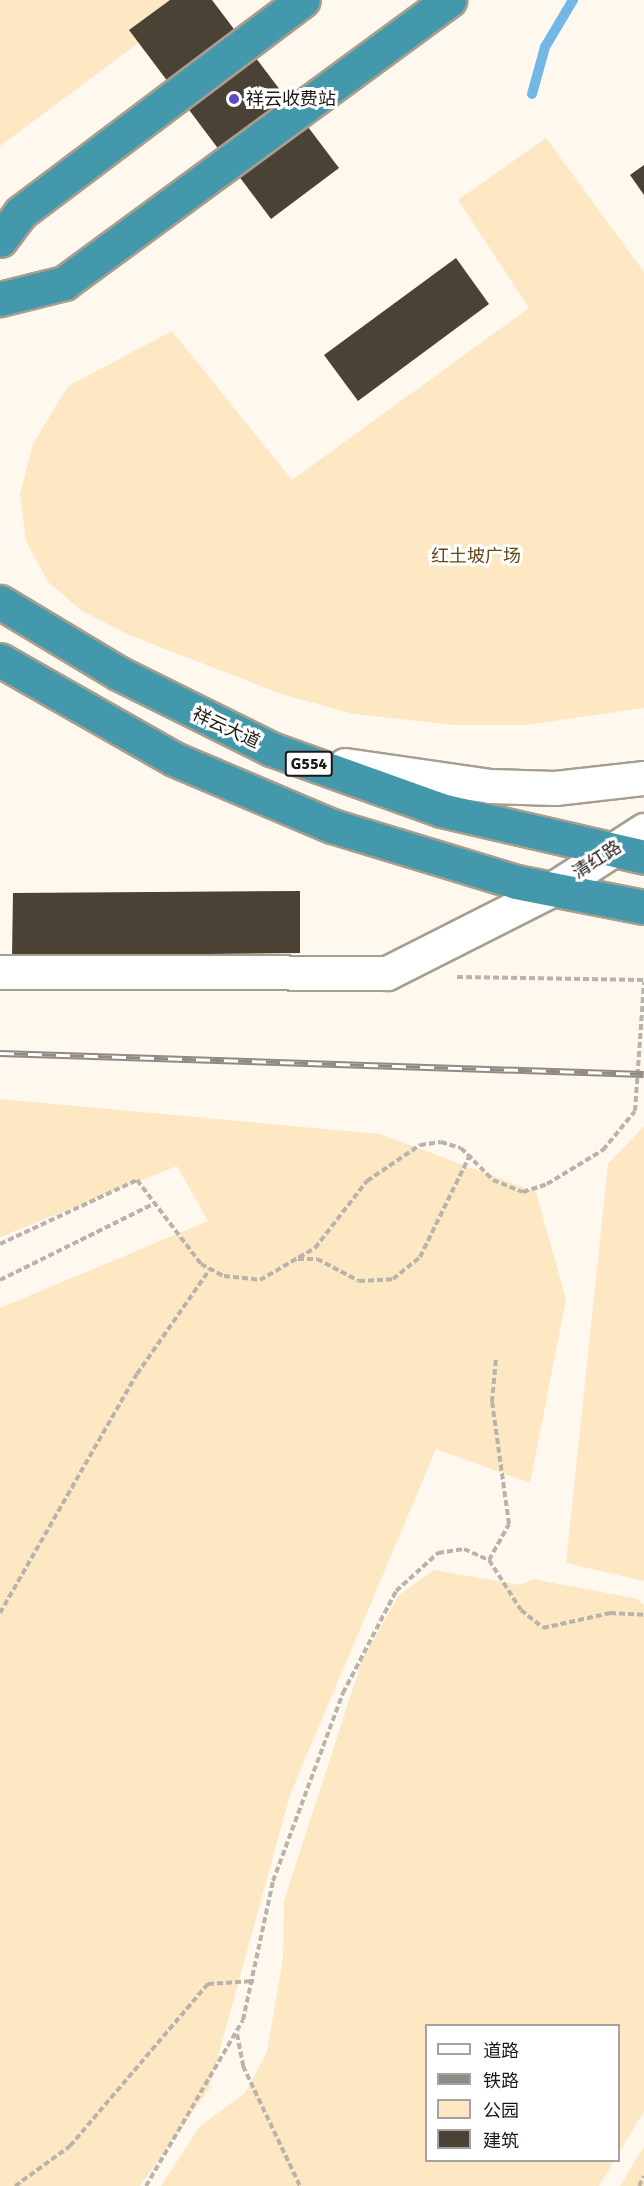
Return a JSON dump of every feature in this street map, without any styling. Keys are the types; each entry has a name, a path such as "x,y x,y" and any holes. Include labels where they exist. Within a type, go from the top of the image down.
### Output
{"highway":[{"path":"0,240 20,213 303,0"},
{"path":"0,299 64,283 264,140 449,0"},
{"name":"祥云大道","path":"0,602 118,673 271,749 441,810 644,858"},
{"path":"0,660 164,753 252,794 426,857 551,890 644,908"}],"street":[{"path":"271,749 428,780 490,786 555,788 644,778"},
{"name":"清红路","path":"0,972 387,974 551,890 644,830"}],"path":[{"path":"0,1244 137,1180 151,1205 210,1269 260,1280 297,1260 330,1234 367,1181 408,1150 441,1142 471,1153 493,1180 524,1192 603,1149 623,1130 635,1112 644,981 446,976"},
{"path":"297,1260 317,1259 359,1281 393,1279 420,1257 471,1153"},
{"path":"0,1280 151,1205"},
{"path":"0,1613 131,1384 210,1269"},
{"path":"489,1560 509,1524 492,1402 496,1358"},
{"path":"146,2186 237,2033 254,1981 273,1881 367,1640 396,1591 438,1552 464,1549 489,1560 521,1610 543,1628 610,1613 644,1615"},
{"path":"15,2186 70,2146 208,1984 254,1981"},
{"path":"237,2033 243,2066 300,2186"},
{"path":"639,2186 644,2176"}],"green space":[{"path":"0,0 196,0 0,146"},
{"name":"红土坡广场","path":"546,138 644,272 644,708 525,725 454,725 354,714 281,694 127,634 82,611 48,582 26,541 20,494 33,444 68,386 172,331 292,480 529,308 458,200"},
{"path":"0,1099 380,1134 536,1192 566,1300 530,1483 436,1449 290,1795 209,2089 140,2186 0,2186 0,1308 208,1221 177,1166 0,1237"},
{"path":"644,1126 644,1581 566,1563 608,1164"},
{"path":"434,1570 520,1585 533,1579 638,1599 644,1605 644,2111 620,2151 620,2024 425,2024 425,2162 613,2162 599,2186 161,2186 200,2126 245,2093 267,2052 283,1958 284,1901 362,1660 399,1595"},
{"path":"644,2146 644,2186 620,2186"}],"building":[{"name":"祥云收费站","path":"170,0 212,0 339,168 271,219 129,30"},
{"path":"644,165 644,195 630,175"},
{"path":"456,258 489,304 358,401 324,355"},
{"path":"300,891 300,953 12,956 13,893"}],"waterway":[{"path":"532,94 545,47 573,0"}],"railway":[{"path":"0,1053 644,1074"}],"place":[{"name":"祥云收费站","path":"234,99"}]}
